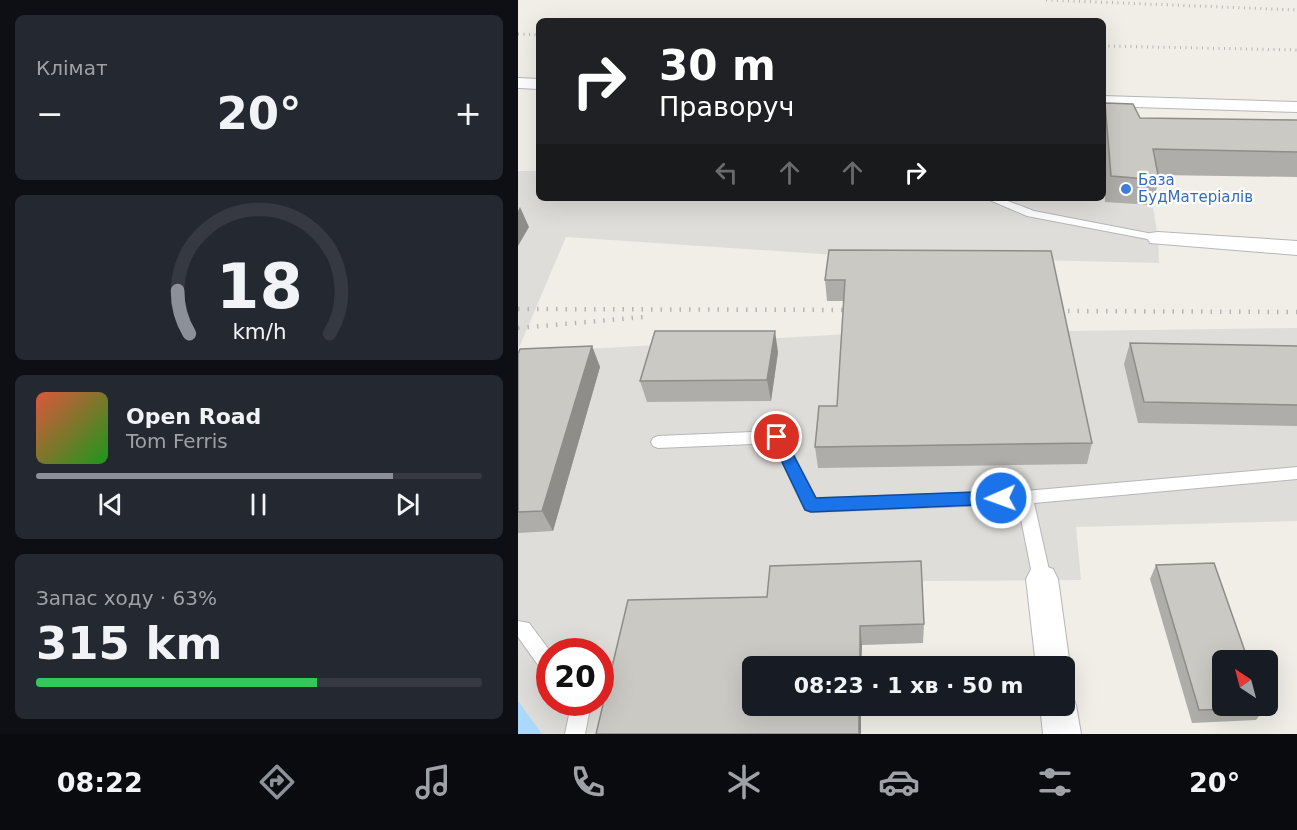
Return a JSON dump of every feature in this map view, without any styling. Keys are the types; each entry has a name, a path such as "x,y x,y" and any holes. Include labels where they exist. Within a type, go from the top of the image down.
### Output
{"street":[{"path":"518,83 536,84"},
{"path":"1106,101 1298,107"},
{"path":"1158,238 1298,248"},
{"path":"1042,579 1052,656"},
{"path":"1060,716 1062,734"}],"lane":[{"path":"998,201 1031,214 1158,238"},
{"path":"658,442 777,437 811,505 1025,497 1298,473"},
{"path":"1025,497 1042,579"},
{"path":"518,629 523,630 536,647"},
{"path":"575,734 578,716"}],"shaded area":[{"name":"База БудМатеріалів","path":"1106,126 1140,127 1158,238 1159,263 836,255 566,237 518,350 518,171 536,171 536,201 1106,201"},
{"path":"1297,328 1297,521 1076,527 1081,580 921,581 923,643 862,645 861,656 742,656 742,716 793,716 861,734 518,734 518,353 847,334"}],"water":[{"path":"518,701 542,734 518,734"}],"building":[{"path":"1106,103 1133,104 1140,118 1298,120 1298,152 1153,149 1159,180 1111,176"},
{"path":"829,250 1051,251 1092,443 815,447 819,406 837,406 845,280 825,280"},
{"path":"655,331 775,331 767,380 640,381"},
{"path":"1130,343 1298,346 1298,405 1144,402"},
{"path":"592,346 542,511 518,512 518,354 520,349"},
{"path":"921,561 924,624 860,626 860,656 742,656 742,716 859,716 859,734 596,734 600,716 614,716 614,659 628,600 767,597 770,566"},
{"path":"1214,563 1244,650 1212,650 1212,710 1199,710 1156,565"}],"railway":[{"path":"1046,0 1298,10"},
{"path":"518,34 536,35"},
{"path":"1106,46 1298,50"},
{"path":"518,309 860,310"},
{"path":"1049,311 1298,312"},
{"path":"518,328 644,317"}],"place":[{"name":"База БудМатеріалів","path":"1126,189"}],"route":[{"path":"777,437 811,505 1001,498"}]}
